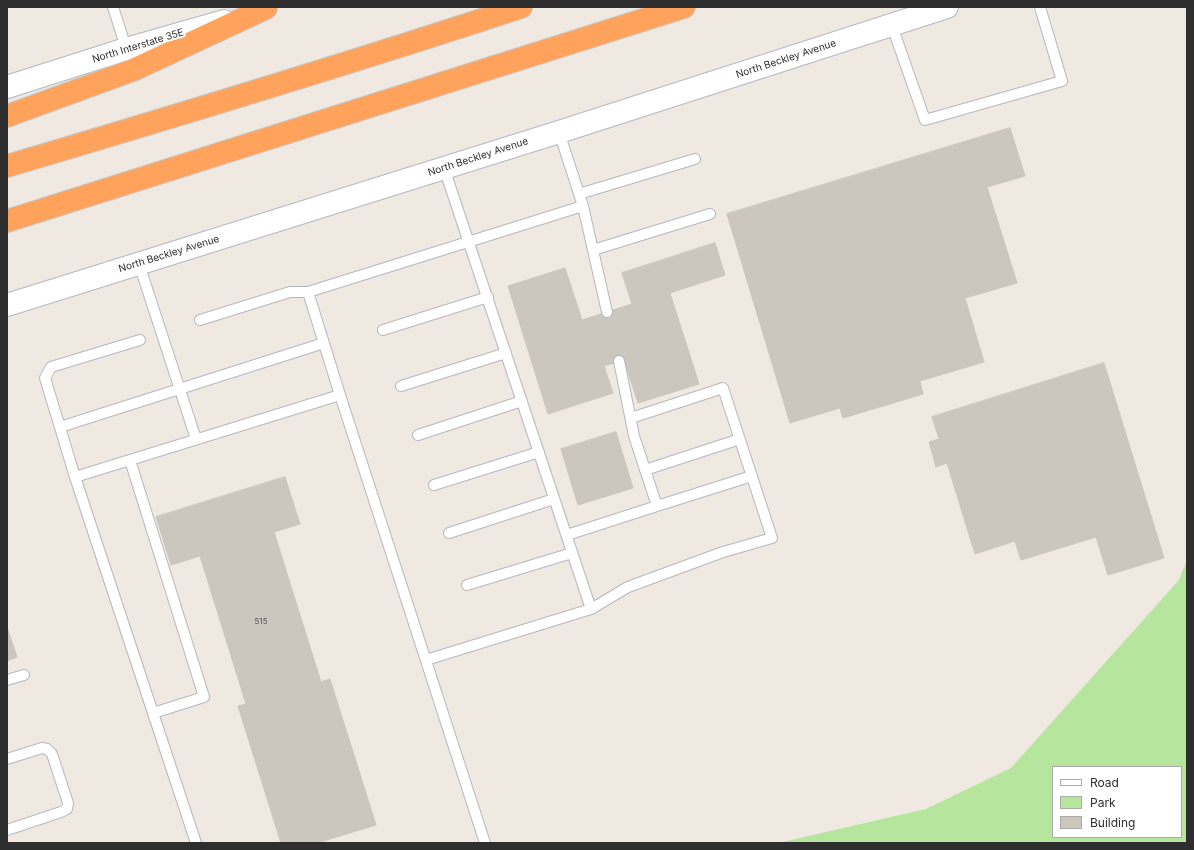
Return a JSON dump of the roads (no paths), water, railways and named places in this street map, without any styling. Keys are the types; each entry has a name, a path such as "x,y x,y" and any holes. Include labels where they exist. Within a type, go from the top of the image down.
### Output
{"highway":[{"path":"7,166 428,38 521,7"},
{"path":"7,221 684,7"},
{"path":"7,116 133,70 268,8"}],"main road":[{"name":"North Beckley Avenue","path":"7,304 559,132 892,26 947,7"},
{"name":"North Interstate 35E","path":"8,85 268,8"}],"lane":[{"path":"113,7 133,70"},
{"path":"892,26 925,120 1062,82 1040,7"},
{"path":"559,132 583,206 607,312"},
{"path":"579,194 695,159"},
{"path":"444,168 591,609"},
{"path":"200,320 290,292 308,292 583,206"},
{"path":"593,250 710,214"},
{"path":"139,264 196,439"},
{"path":"308,292 485,843"},
{"path":"383,330 488,297"},
{"path":"140,340 50,367 45,378 196,843"},
{"path":"60,427 324,343"},
{"path":"401,386 506,353"},
{"path":"619,362 634,436 657,506"},
{"path":"426,660 591,609 628,587 723,552 772,538 723,388 631,418"},
{"path":"76,477 340,395"},
{"path":"418,435 522,401"},
{"path":"645,470 740,439"},
{"path":"434,485 539,452"},
{"path":"130,460 204,696 153,712"},
{"path":"567,535 752,476"},
{"path":"449,532 554,499"},
{"path":"467,585 572,553"},
{"path":"7,680 24,675"},
{"path":"7,759 42,748 47,749 52,754 68,803 67,809 61,812 7,830"}]}
